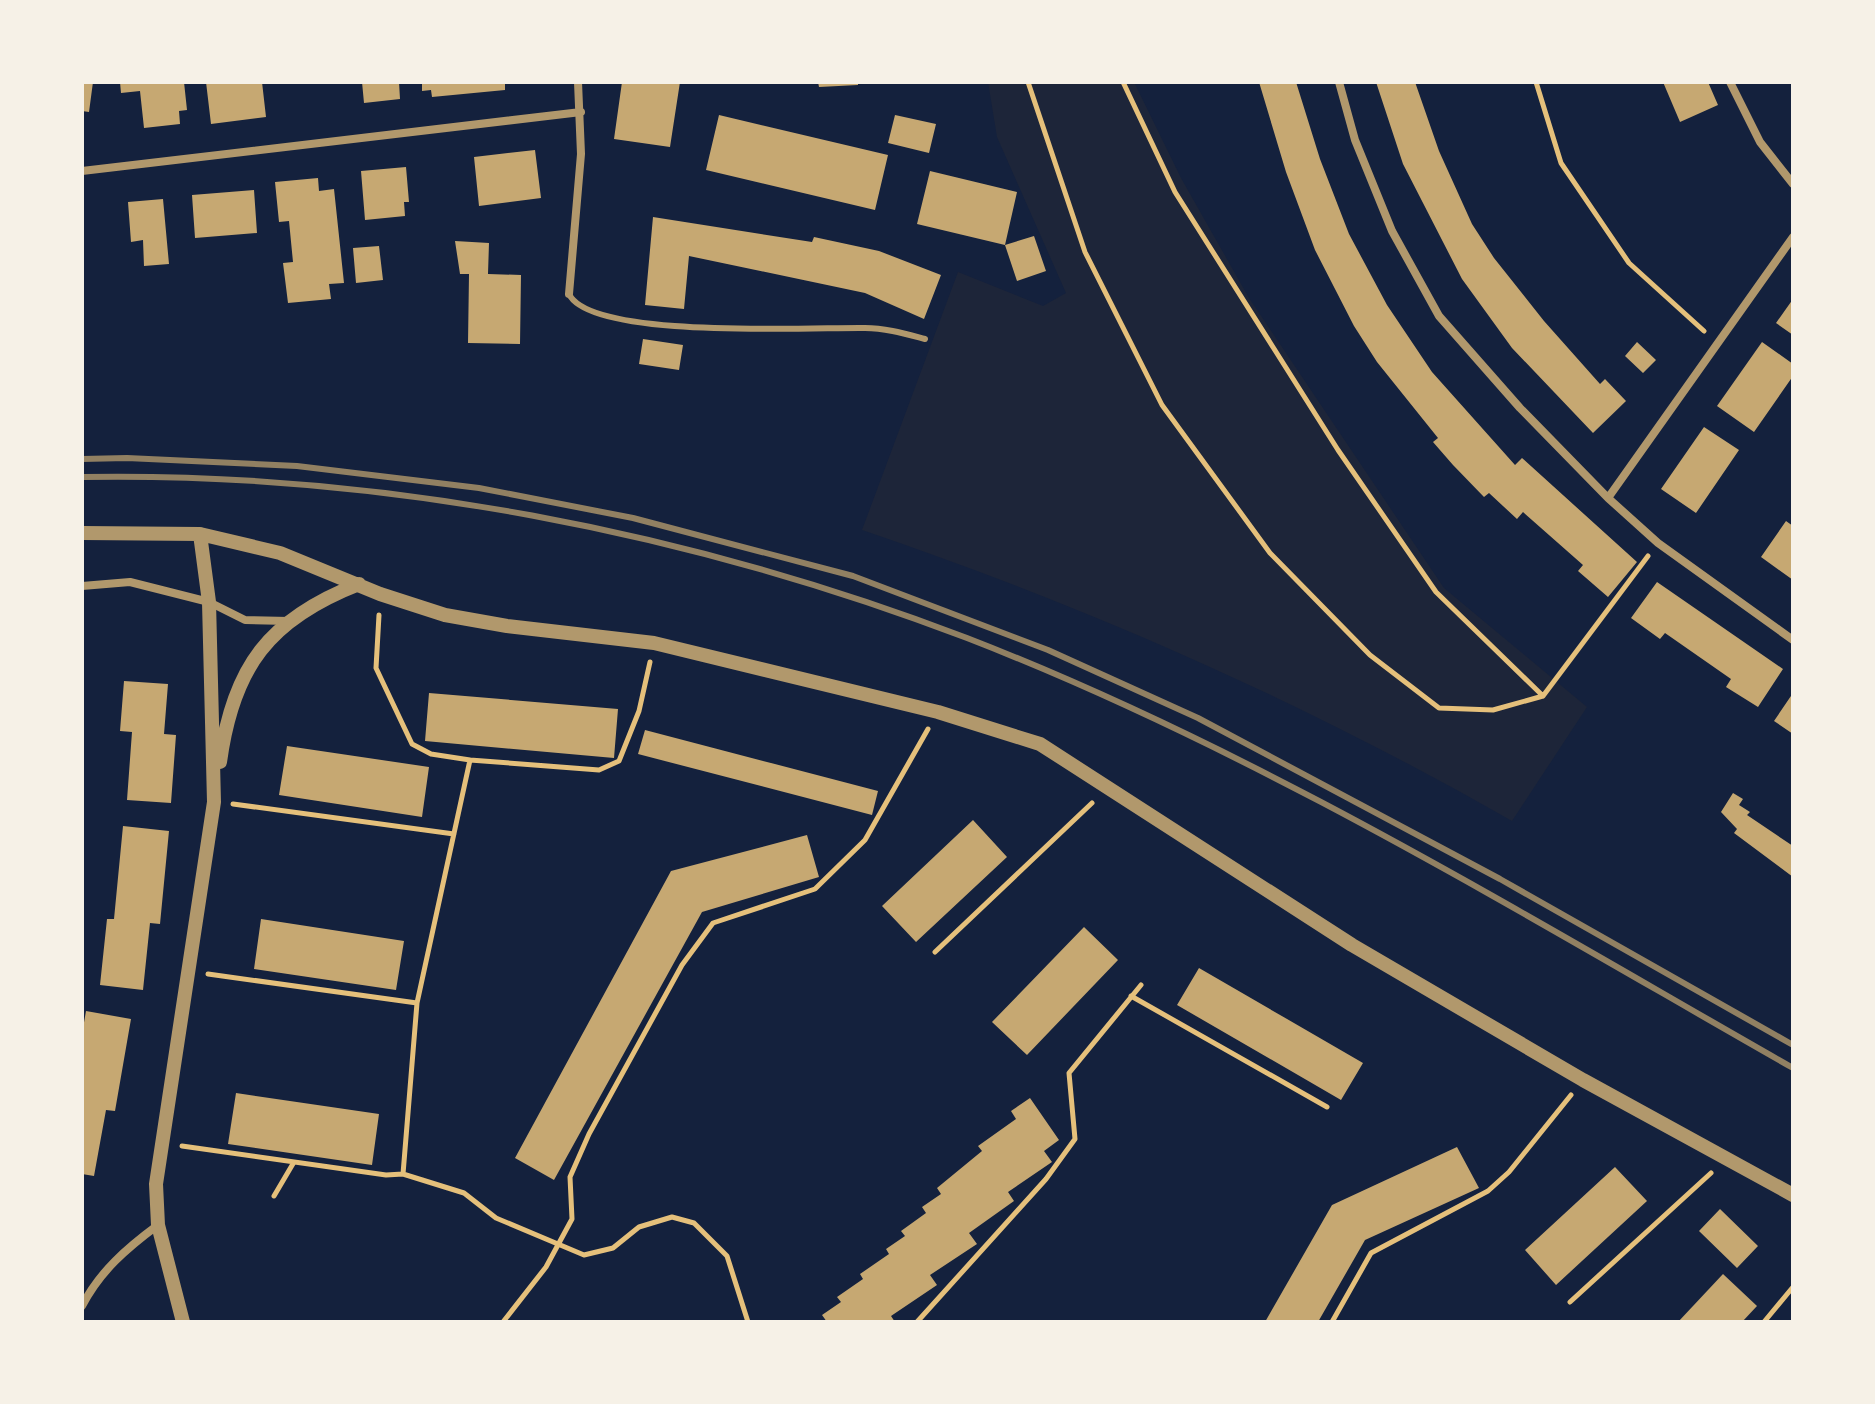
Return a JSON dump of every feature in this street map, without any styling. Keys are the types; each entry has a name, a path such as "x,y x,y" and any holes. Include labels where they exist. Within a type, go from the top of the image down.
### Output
{"street":[{"path":"569,294 578,207 581,112 578,82"},
{"path":"1339,82 1355,140 1392,231 1439,316 1520,408 1608,498 1658,543 1793,640"},
{"path":"1730,82 1760,142 1793,184"},
{"path":"82,171 581,112"},
{"path":"1608,498 1793,237"},
{"path":"82,533 200,534 280,553 380,594 445,615 507,626 654,643 938,712 1040,744 1352,945 1583,1080 1793,1195"},
{"path":"200,534 209,602 214,802"},
{"path":"82,586 130,582 209,602 245,620 289,621"},
{"path":"183,1322 158,1225 156,1184 214,802 235,696 252,658 289,621 334,594 359,584"},
{"path":"82,1306 95,1281 126,1249 158,1225"}],"lane":[{"path":"569,294 582,308 607,319 701,327 827,331 865,328 925,339"}],"path":[{"path":"1028,82 1085,252 1162,405 1270,553 1370,655 1439,708 1493,710 1543,696 1658,543"},
{"path":"1123,82 1175,192 1338,450 1436,592 1543,696"},
{"path":"1536,82 1561,163 1629,263 1717,343"},
{"path":"380,594 376,668 412,744 431,754 599,770 619,761 639,711 654,643"},
{"path":"503,1322 558,1246 572,1219 570,1177 589,1134 682,965 713,923 815,889 865,840 938,712"},
{"path":"403,1174 417,1003 470,760"},
{"path":"935,952 1108,788"},
{"path":"214,802 454,834"},
{"path":"190,972 417,1003"},
{"path":"917,1322 1046,1179 1075,1139 1069,1073 1141,985"},
{"path":"1131,996 1327,1107"},
{"path":"1332,1322 1371,1253 1488,1191 1509,1172 1583,1080"},
{"path":"162,1143 386,1175 403,1174 464,1193 496,1218 584,1255 613,1248 639,1227 672,1217 694,1223 727,1256 748,1322"},
{"path":"1570,1302 1726,1159"},
{"path":"274,1196 294,1162"},
{"path":"1764,1322 1793,1287"}],"shaded area":[{"path":"988,82 1134,82 1181,178 1249,298 1444,588 1587,707 1512,821 1355,736 1194,660 1030,591 862,530 958,272 1043,306 1066,293 997,137"}],"building":[{"path":"82,82 93,82 89,112 82,111"},
{"path":"120,82 184,82 187,110 179,111 180,124 144,128 140,91 121,93"},
{"path":"206,82 262,82 266,117 211,124"},
{"path":"362,82 399,82 400,99 364,103"},
{"path":"422,82 505,82 505,90 432,97 431,90 422,91"},
{"path":"622,82 680,82 670,147 614,139"},
{"path":"818,82 858,82 858,85 819,87"},
{"path":"1259,82 1296,82 1320,159 1349,234 1387,305 1432,372 1515,465 1522,458 1637,562 1608,597 1578,571 1583,565 1523,512 1517,519 1489,493 1484,497 1433,442 1438,438 1377,362 1354,326 1315,250 1286,172"},
{"path":"1376,82 1415,82 1439,151 1472,224 1494,258 1600,384 1605,379 1626,401 1593,433 1512,348 1462,279 1403,164"},
{"path":"1663,82 1708,82 1718,105 1680,122"},
{"path":"719,115 888,155 875,210 706,170"},
{"path":"895,115 936,124 929,153 888,143"},
{"path":"535,150 541,198 479,206 474,157"},
{"path":"406,167 409,202 404,202 405,216 365,220 361,171"},
{"path":"930,171 1017,192 1005,245 917,224"},
{"path":"318,178 319,191 334,189 344,283 329,284 331,299 288,303 283,263 293,262 289,221 279,222 275,182"},
{"path":"254,190 257,233 195,238 192,195"},
{"path":"163,199 169,264 144,266 143,240 131,242 128,202"},
{"path":"653,217 812,242 814,237 879,251 941,275 924,319 865,293 689,256 684,309 645,305"},
{"path":"1034,236 1046,271 1017,281 1005,245"},
{"path":"455,241 489,243 488,274 521,275 520,344 468,343 469,274 460,274"},
{"path":"379,246 383,280 356,283 353,248"},
{"path":"1793,299 1793,335 1776,323"},
{"path":"643,339 683,345 679,370 639,364"},
{"path":"1637,342 1656,360 1643,373 1625,356"},
{"path":"1762,342 1793,364 1793,376 1754,432 1717,406"},
{"path":"1704,427 1739,450 1696,513 1661,489"},
{"path":"1786,521 1793,526 1793,580 1761,557"},
{"path":"1657,582 1783,669 1758,707 1726,687 1731,679 1665,633 1660,639 1631,618"},
{"path":"124,681 168,684 164,734 176,735 171,803 127,800 132,732 120,731"},
{"path":"429,693 618,709 614,758 425,741"},
{"path":"1793,693 1793,734 1774,721"},
{"path":"645,730 878,791 872,815 638,754"},
{"path":"287,746 429,767 422,817 279,795"},
{"path":"1733,793 1743,799 1739,805 1750,812 1747,815 1793,846 1793,877 1734,833 1737,829 1721,812"},
{"path":"973,820 1007,857 916,942 882,906"},
{"path":"123,826 169,831 160,924 150,923 143,990 100,985 107,919 114,919"},
{"path":"807,835 819,877 702,912 554,1180 515,1158 671,871"},
{"path":"261,919 404,941 396,990 254,969"},
{"path":"1084,927 1118,960 1027,1055 992,1022"},
{"path":"1199,968 1363,1063 1341,1100 1177,1005"},
{"path":"86,1011 131,1019 115,1111 106,1110 94,1176 82,1174 82,1034"},
{"path":"236,1093 379,1114 372,1165 228,1144"},
{"path":"1030,1098 1059,1140 1044,1151 1052,1162 1008,1192 1014,1201 969,1233 977,1244 930,1275 937,1285 891,1316 895,1322 827,1322 822,1315 841,1302 837,1297 863,1279 860,1274 889,1254 886,1249 905,1236 901,1231 926,1213 922,1207 941,1194 937,1188 982,1151 978,1146 1016,1119 1011,1111"},
{"path":"1457,1147 1479,1188 1365,1240 1318,1322 1265,1322 1332,1205"},
{"path":"1615,1167 1647,1201 1556,1285 1525,1250"},
{"path":"1720,1209 1758,1246 1737,1268 1699,1231"},
{"path":"1723,1274 1757,1306 1742,1322 1678,1322"}],"railway":[{"path":"82,459 127,458 297,466 479,488 633,518 853,576 1048,650 1198,718 1500,879 1793,1045"},
{"path":"82,477 195,478 307,485 420,498 532,516 643,539 753,567 861,600 967,638 1074,682 1284,783 1490,894 1793,1068"}]}
